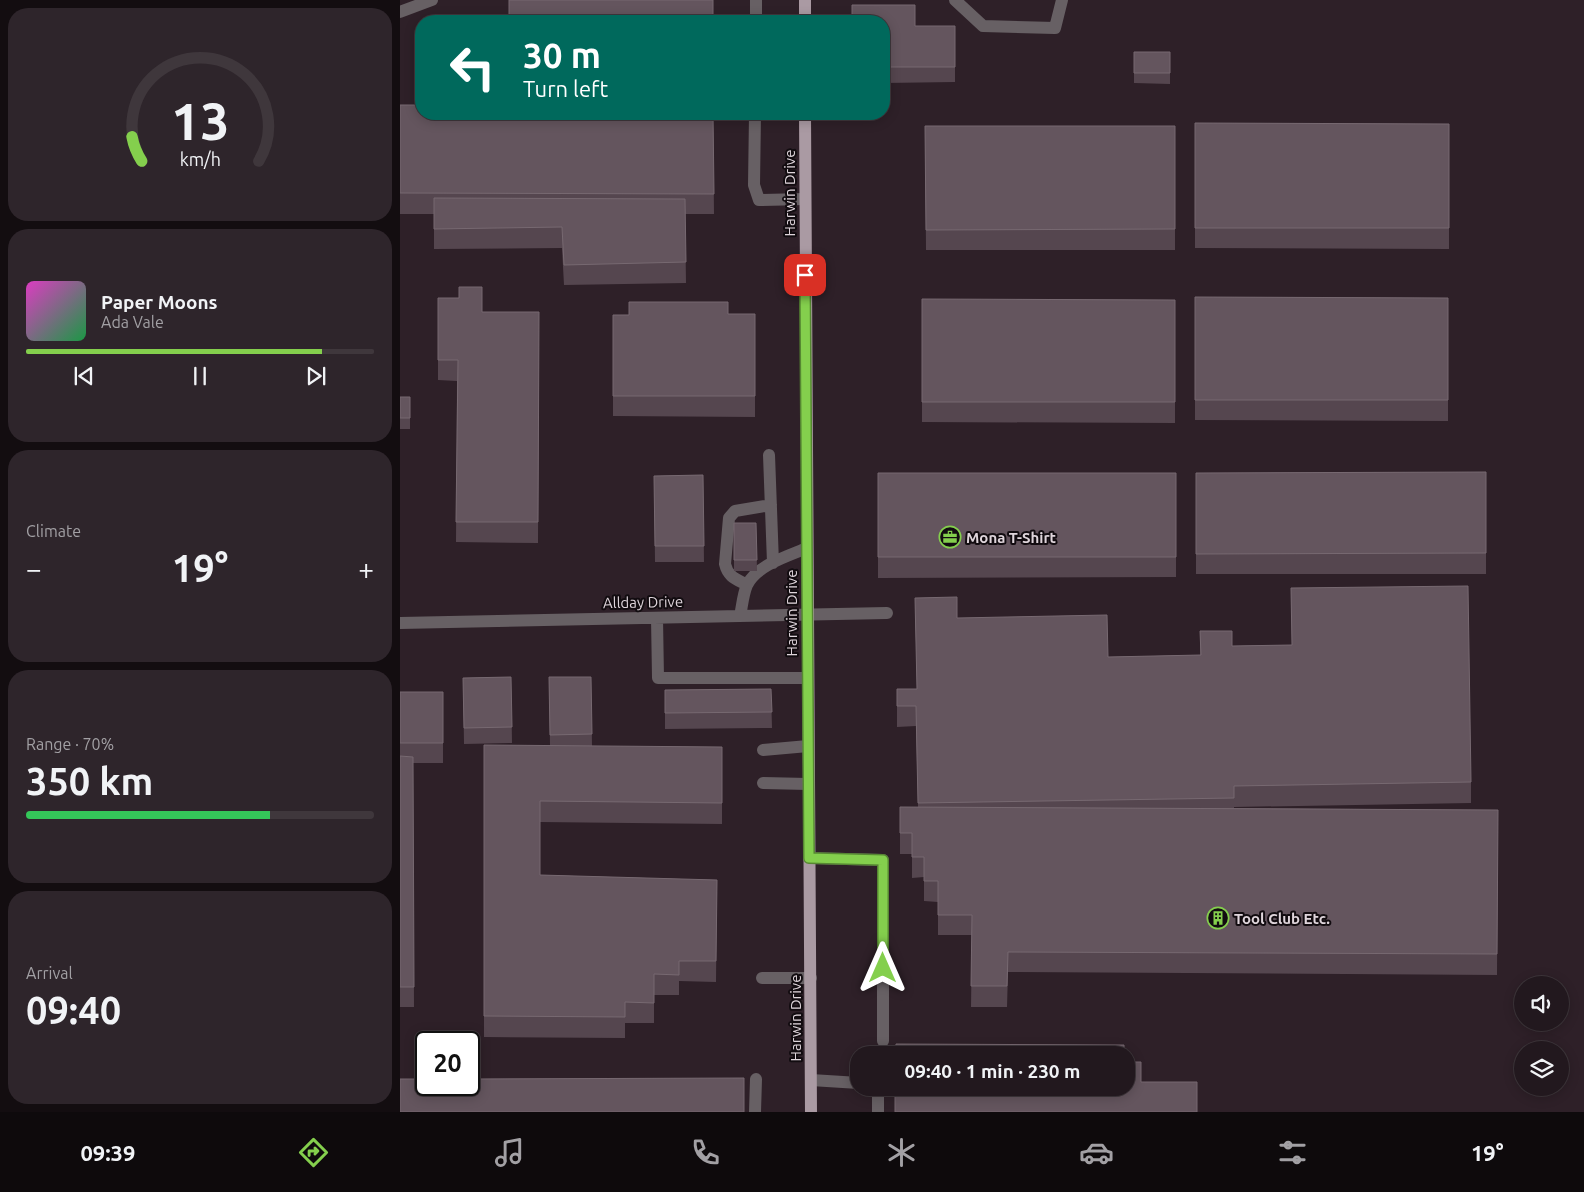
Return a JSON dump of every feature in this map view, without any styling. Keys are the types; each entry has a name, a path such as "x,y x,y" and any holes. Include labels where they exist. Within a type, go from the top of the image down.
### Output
{"main road":[{"path":"805,0 805,15"},
{"name":"Harwin Drive","path":"805,120 811,1112"}],"street":[{"path":"400,12 432,0"},
{"path":"756,0 756,15"},
{"path":"955,0 983,26 1055,28 1062,0"},
{"path":"755,120 754,185 759,200 806,199"},
{"path":"769,455 773,563"},
{"path":"747,585 730,576 727,572 725,564 729,518 735,511 771,506"},
{"path":"740,616 747,585 753,577 773,563 807,548"},
{"name":"Allday Drive","path":"400,623 887,613"},
{"path":"657,618 658,678 808,678"},
{"path":"763,750 808,746"},
{"path":"763,783 808,784"},
{"path":"809,858 883,860 883,1041"},
{"path":"762,978 811,978"},
{"path":"756,1080 756,1112"},
{"path":"811,1080 850,1082"},
{"path":"878,1096 878,1112"}],"building":[{"path":"509,0 713,0 713,15 509,15"},
{"path":"852,5 915,5 915,26 955,26 955,67 890,67 890,15 852,15"},
{"path":"1134,52 1170,52 1170,73 1134,73"},
{"path":"400,105 415,105 415,120 713,120 714,194 400,193"},
{"path":"1195,123 1449,124 1449,228 1195,228"},
{"path":"925,126 1175,126 1175,229 926,230"},
{"path":"434,198 685,199 686,262 564,265 562,227 434,229"},
{"path":"459,287 482,287 482,312 539,312 538,522 456,522 458,360 438,360 438,298 459,298"},
{"path":"1195,297 1448,298 1448,400 1195,400"},
{"path":"922,299 1175,300 1175,402 922,402"},
{"path":"629,302 728,302 728,314 755,314 755,396 613,396 613,315 629,315"},
{"path":"400,397 410,397 410,418 400,418"},
{"path":"1486,472 1486,553 1196,554 1196,473"},
{"path":"878,473 1176,473 1176,557 878,557"},
{"path":"703,475 704,546 655,546 654,476"},
{"path":"734,523 756,523 757,560 734,560"},
{"path":"1468,586 1471,782 1234,786 1234,798 918,803 916,706 897,706 897,689 917,689 915,598 957,597 957,618 1107,615 1108,657 1201,655 1200,631 1232,631 1232,646 1292,645 1291,588"},
{"path":"511,677 512,727 464,728 463,678"},
{"path":"549,677 591,677 592,734 550,735"},
{"path":"771,689 772,712 665,713 665,690"},
{"path":"400,692 443,692 443,743 400,743"},
{"path":"484,745 722,747 722,803 540,801 540,875 717,880 716,961 679,961 679,975 654,974 654,1003 625,1002 625,1017 484,1016"},
{"path":"400,756 413,757 414,987 400,987"},
{"name":"Tool Club Etc.","path":"900,807 1498,810 1497,954 1008,952 1007,986 971,986 972,915 938,915 938,881 924,881 924,857 912,857 912,833 900,833"},
{"path":"896,1044 1124,1045 1124,1046 896,1046"},
{"path":"1135,1062 1141,1062 1141,1082 1197,1082 1197,1112 895,1112 895,1096 1135,1096"},
{"path":"744,1078 744,1112 400,1112 400,1079 415,1079 415,1096 480,1096 480,1079"}],"place":[{"name":"Mona T-Shirt","path":"950,537"},
{"name":"Tool Club Etc.","path":"1218,918"}],"route":[{"path":"805,275 809,858 883,860 883,968"}]}
